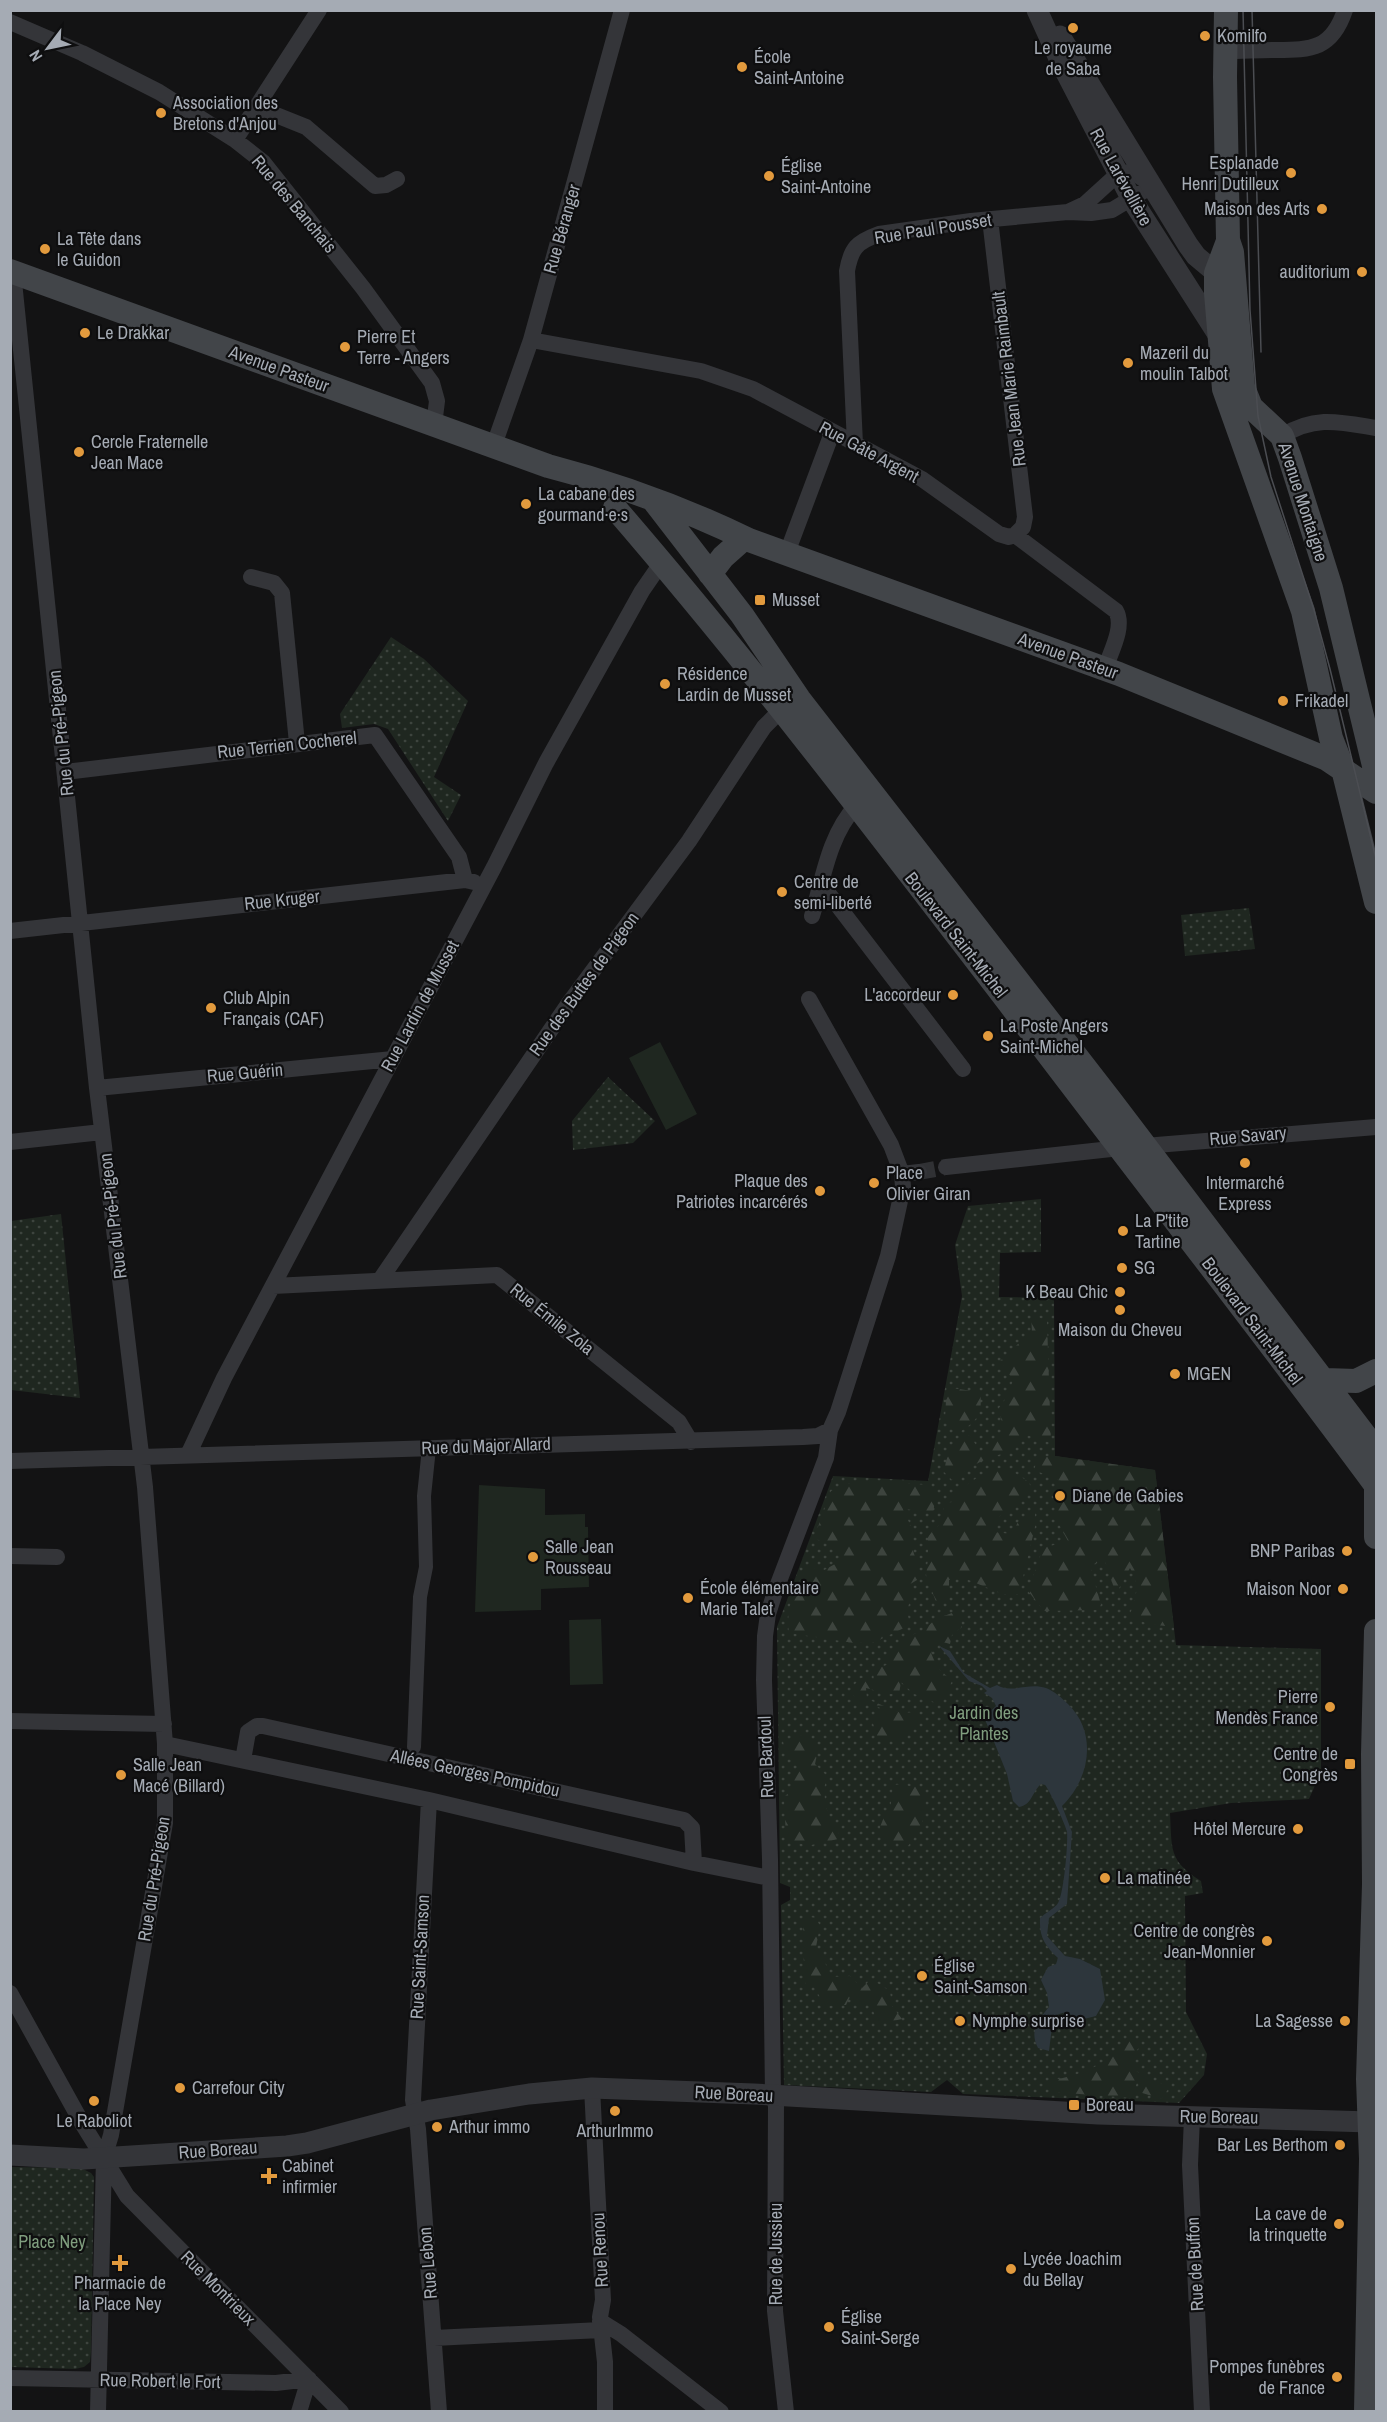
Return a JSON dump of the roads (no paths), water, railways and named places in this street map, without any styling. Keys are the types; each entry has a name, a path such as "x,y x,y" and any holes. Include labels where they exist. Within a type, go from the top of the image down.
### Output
{"main road":[{"name":"Avenue Montaigne","path":"1226,10 1224,51 1228,240 1232,252 1243,387 1246,398 1258,416 1282,436 1331,588 1370,722 1377,774"},
{"name":"Avenue Montaigne","path":"1228,240 1216,273 1224,389 1303,611 1327,719 1377,902"},
{"name":"Avenue Pasteur","path":"12,272 548,466 592,478 693,514 745,541"},
{"name":"Avenue Pasteur","path":"548,466 615,508 680,532 701,537 745,541 786,553 1104,669 1310,752 1342,769 1377,792"},
{"path":"654,501 680,532"},
{"name":"Boulevard Saint-Michel","path":"615,508 791,704 1145,1146 1376,1450"},
{"path":"662,562 680,532 695,524 720,526"},
{"name":"Boulevard Saint-Michel","path":"680,532 772,657 791,704 856,806 1375,1484"},
{"path":"710,574 723,557 745,541"},
{"path":"1325,1380 1356,1381 1377,1371"},
{"path":"1377,1428 1375,1484 1377,1537"},
{"path":"1366,2412 1373,2122 1368,2079 1374,1884 1377,1631"}],"street":[{"path":"235,140 319,10"},
{"name":"Rue Béranger","path":"494,445 531,340 622,10"},
{"name":"Rue Larévellière","path":"1037,10 1062,65 1132,200 1219,336"},
{"name":"Rue Larévellière","path":"1043,10 1075,57 1188,245 1235,290"},
{"path":"1224,51 1305,50 1314,47 1330,38 1336,31 1345,10"},
{"name":"Rue des Banchais","path":"10,22 82,53 159,92 235,140 263,162 363,288 432,384 437,401 434,425"},
{"path":"256,107 306,127 375,186 386,185 397,179"},
{"path":"1118,174 1131,172 1152,186"},
{"name":"Rue Paul Pousset","path":"1068,212 1085,204 1118,174"},
{"name":"Rue Paul Pousset","path":"855,444 847,271 849,256 856,246 865,239 879,234 990,219 1112,210 1152,186"},
{"name":"Rue Jean Marie Raimbault","path":"990,219 1025,517 1023,527 1015,535"},
{"name":"Rue du Pré-Pigeon","path":"12,272 97,1088 142,1458 165,1744 163,1838 111,2135 104,2158 98,2412"},
{"name":"Rue Gâte Argent","path":"531,340 701,371 753,389 922,479 1003,536 1015,535 1116,611 1120,617 1119,626 1104,669"},
{"path":"1282,436 1294,428 1326,420 1377,428"},
{"path":"786,553 832,433"},
{"name":"Rue Lardin de Musset","path":"188,1455 224,1378 546,763 642,591 662,562"},
{"path":"251,577 274,583 282,593 297,743"},
{"name":"Rue des Buttes de Pigeon","path":"380,1280 569,1003 689,841 764,727 791,704"},
{"name":"Rue Terrien Cocherel","path":"65,772 375,735 459,857 465,880"},
{"path":"812,916 835,837 844,819 856,806"},
{"name":"Rue Kruger","path":"10,931 465,880 483,885"},
{"path":"822,885 963,1069"},
{"path":"809,999 891,1145 902,1174 902,1196 888,1256 838,1412 830,1430"},
{"name":"Rue Guérin","path":"97,1088 393,1059"},
{"name":"Rue Savary","path":"946,1167 1120,1148 1377,1127"},
{"path":"10,1142 102,1132"},
{"path":"902,1174 919,1172"},
{"name":"Rue Émile Zola","path":"273,1286 497,1275 679,1422 692,1442"},
{"name":"Rue du Major Allard","path":"10,1461 578,1442 692,1442 818,1436 830,1430"},
{"name":"Rue Bardoul","path":"774,2095 764,1680 765,1636 768,1614 775,1592 826,1458 830,1430"},
{"path":"414,1747 420,1597 426,1567 424,1496 429,1448"},
{"path":"10,1556 57,1557"},
{"path":"10,1721 164,1724"},
{"name":"Allées Georges Pompidou","path":"243,1760 248,1732 257,1726 263,1726 684,1820 692,1828 693,1863"},
{"name":"Allées Georges Pompidou","path":"165,1744 429,1800 693,1863 770,1878"},
{"name":"Rue Saint-Samson","path":"416,2115 413,2100 429,1800"},
{"name":"Rue Montrieux","path":"10,1993 82,2123 127,2196 341,2412"},
{"name":"Rue Boreau","path":"10,2155 104,2158 287,2146 431,2110 529,2094 592,2088 774,2095 1098,2114 1373,2122"},
{"name":"Rue Renou","path":"592,2088 603,2300 601,2326 605,2362 606,2412"},
{"name":"Rue de Jussieu","path":"774,2095 776,2106 775,2311 786,2412"},
{"name":"Rue Lebon","path":"416,2115 439,2412"},
{"name":"Rue de Buffon","path":"1191,2117 1190,2165 1202,2412"},
{"path":"434,2338 601,2326 621,2334 720,2412"},
{"name":"Rue Robert le Fort","path":"10,2378 276,2383 309,2379"},
{"path":"299,2412 309,2379"}],"tunnel":[{"path":"919,1172 946,1167"}],"tram line":[{"path":"1243,10 1250,310 1258,416 1271,477 1314,610 1330,669 1376,859"},
{"path":"1252,10 1261,352"}],"place":[{"name":"Le royaume de Saba","path":"1073,28"},
{"name":"Komilfo","path":"1205,36"},
{"name":"École Saint-Antoine","path":"742,67"},
{"name":"Association des Bretons d'Anjou","path":"161,113"},
{"name":"Esplanade Henri Dutilleux","path":"1291,173"},
{"name":"Église Saint-Antoine","path":"769,176"},
{"name":"Maison des Arts","path":"1322,209"},
{"name":"La Tête dans le Guidon","path":"45,249"},
{"name":"auditorium","path":"1362,272"},
{"name":"Le Drakkar","path":"85,333"},
{"name":"Pierre Et Terre - Angers","path":"345,347"},
{"name":"Mazeril du moulin Talbot","path":"1128,363"},
{"name":"Cercle Fraternelle Jean Mace","path":"79,452"},
{"name":"La cabane des gourmand·e·s","path":"526,504"},
{"name":"Musset","path":"760,600"},
{"name":"Résidence Lardin de Musset","path":"665,684"},
{"name":"Frikadel","path":"1283,701"},
{"name":"Centre de semi-liberté","path":"782,892"},
{"name":"L'accordeur","path":"953,995"},
{"name":"Club Alpin Français (CAF)","path":"211,1008"},
{"name":"La Poste Angers Saint-Michel","path":"988,1036"},
{"name":"Intermarché Express","path":"1245,1163"},
{"name":"Place Olivier Giran","path":"874,1183"},
{"name":"Plaque des Patriotes incarcérés","path":"820,1191"},
{"name":"La P'tite Tartine","path":"1123,1231"},
{"name":"SG","path":"1122,1268"},
{"name":"K Beau Chic","path":"1120,1292"},
{"name":"Maison du Cheveu","path":"1120,1310"},
{"name":"MGEN","path":"1175,1374"},
{"name":"Diane de Gabies","path":"1060,1496"},
{"name":"BNP Paribas","path":"1347,1551"},
{"name":"Salle Jean Rousseau","path":"533,1557"},
{"name":"Maison Noor","path":"1343,1589"},
{"name":"École élémentaire Marie Talet","path":"688,1598"},
{"name":"Pierre Mendès France","path":"1330,1707"},
{"name":"Centre de Congrès","path":"1350,1764"},
{"name":"Salle Jean Macé (Billard)","path":"121,1775"},
{"name":"Hôtel Mercure","path":"1298,1829"},
{"name":"La matinée","path":"1105,1878"},
{"name":"Centre de congrès Jean-Monnier","path":"1267,1941"},
{"name":"Église Saint-Samson","path":"922,1976"},
{"name":"Nymphe surprise","path":"960,2021"},
{"name":"La Sagesse","path":"1345,2021"},
{"name":"Carrefour City","path":"180,2088"},
{"name":"Le Raboliot","path":"94,2101"},
{"name":"Boreau","path":"1074,2105"},
{"name":"ArthurImmo","path":"615,2111"},
{"name":"Arthur immo","path":"437,2127"},
{"name":"Bar Les Berthom","path":"1340,2145"},
{"name":"Cabinet infirmier","path":"269,2176"},
{"name":"La cave de la trinquette","path":"1339,2224"},
{"name":"Pharmacie de la Place Ney","path":"120,2263"},
{"name":"Lycée Joachim du Bellay","path":"1011,2269"},
{"name":"Église Saint-Serge","path":"829,2327"},
{"name":"Pompes funèbres de France","path":"1337,2377"}],"park label":[{"name":"Jardin des Plantes","path":"984,1723"},
{"name":"Place Ney","path":"52,2242"}]}
